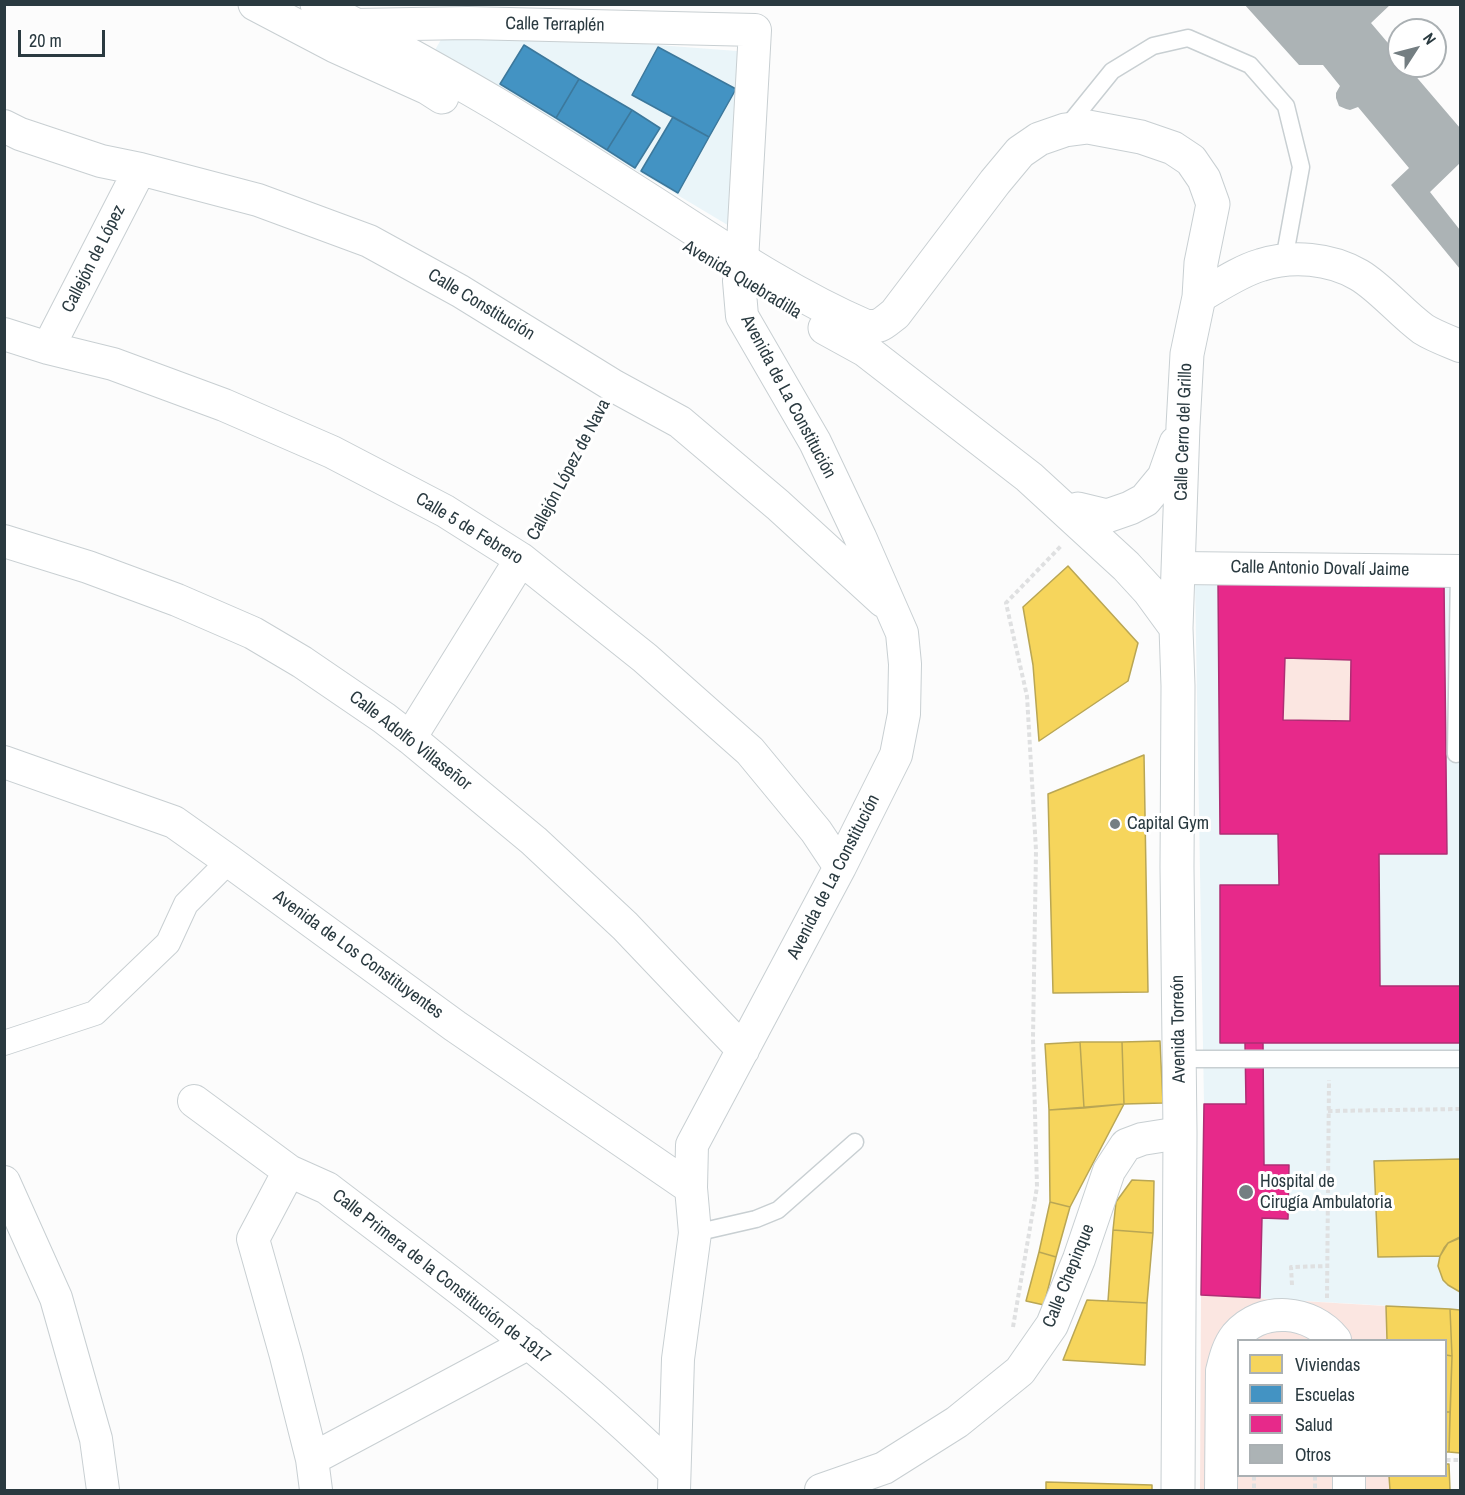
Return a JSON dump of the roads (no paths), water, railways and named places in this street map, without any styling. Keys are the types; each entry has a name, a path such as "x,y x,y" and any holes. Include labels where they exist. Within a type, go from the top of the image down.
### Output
{"street":[{"name":"Avenida Quebradilla","path":"255,4 335,46 428,88 593,188 741,271 865,350 1080,517 1149,591 1176,628"},
{"name":"Avenida Quebradilla","path":"317,4 496,104 658,206 741,271 810,299 865,326 881,325 895,314 1020,152 1039,139 1065,130"},
{"name":"Calle Terraplén","path":"355,25 468,23 755,30 741,271"},
{"name":"Calle Constitución","path":"4,126 20,134 101,161 258,200 369,241 460,291 614,386 680,422 778,506 891,609"},
{"name":"Calle Cerro del Grillo","path":"1065,130 1088,128 1141,137 1173,148 1191,160 1204,179 1213,204 1201,262 1199,297 1187,354 1179,568"},
{"name":"Callejón de López","path":"48,348 140,169"},
{"path":"1199,297 1260,265 1284,260 1308,259 1332,263 1359,275 1425,330 1461,346"},
{"name":"Avenida de La Constitución","path":"674,1481 678,1359 695,1233 691,1188 692,1145 840,867 896,755 904,714 905,664 902,633 814,442 742,316 741,271"},
{"name":"Calle 5 de Febrero","path":"4,334 48,348 113,363 224,405 332,452 445,511 521,559 645,658 750,751 816,831 840,867"},
{"path":"1080,517 1107,516 1145,500 1164,477 1183,426"},
{"path":"1080,517 1152,560 1179,568"},
{"name":"Calle Adolfo Villaseñor","path":"4,542 99,571 177,600 253,633 302,662 384,718 534,841 625,926 743,1050"},
{"name":"Callejón López de Nava","path":"411,738 521,559"},
{"name":"Calle Antonio Dovalí Jaime","path":"1179,568 1460,571"},
{"name":"Avenida Torreón","path":"1178,1491 1180,1133 1176,628 1179,568"},
{"name":"Avenida de Los Constituyentes","path":"4,762 174,822 455,1026 691,1188"},
{"path":"4,1044 96,1013 168,943 186,904 229,861"},
{"name":"Calle Primera de la Constitución de 1917","path":"194,1101 289,1171 327,1188 529,1343 640,1438 674,1481"},
{"name":"Calle Chepinque","path":"825,1490 884,1468 957,1422 1020,1371 1052,1325 1079,1259 1109,1171 1126,1145 1142,1139 1180,1133"},
{"path":"289,1171 253,1239 312,1459 315,1491"},
{"path":"4,1182 56,1298 96,1439 103,1491"},
{"path":"1221,1491 1222,1371 1226,1354 1236,1336 1251,1324 1265,1317 1283,1314 1313,1321 1329,1332 1334,1339"},
{"path":"312,1459 529,1343"}],"lane":[{"path":"1065,130 1112,71 1153,46 1188,38 1250,65 1286,106 1301,167 1284,260"},
{"path":"1456,754 1460,571"},
{"path":"1179,1059 1461,1059"},
{"path":"695,1233 756,1219 778,1210 855,1142"}],"place":[{"name":"Capital Gym","path":"1115,824"},
{"name":"Hospital de Cirugía Ambulatoria","path":"1246,1192"}]}
